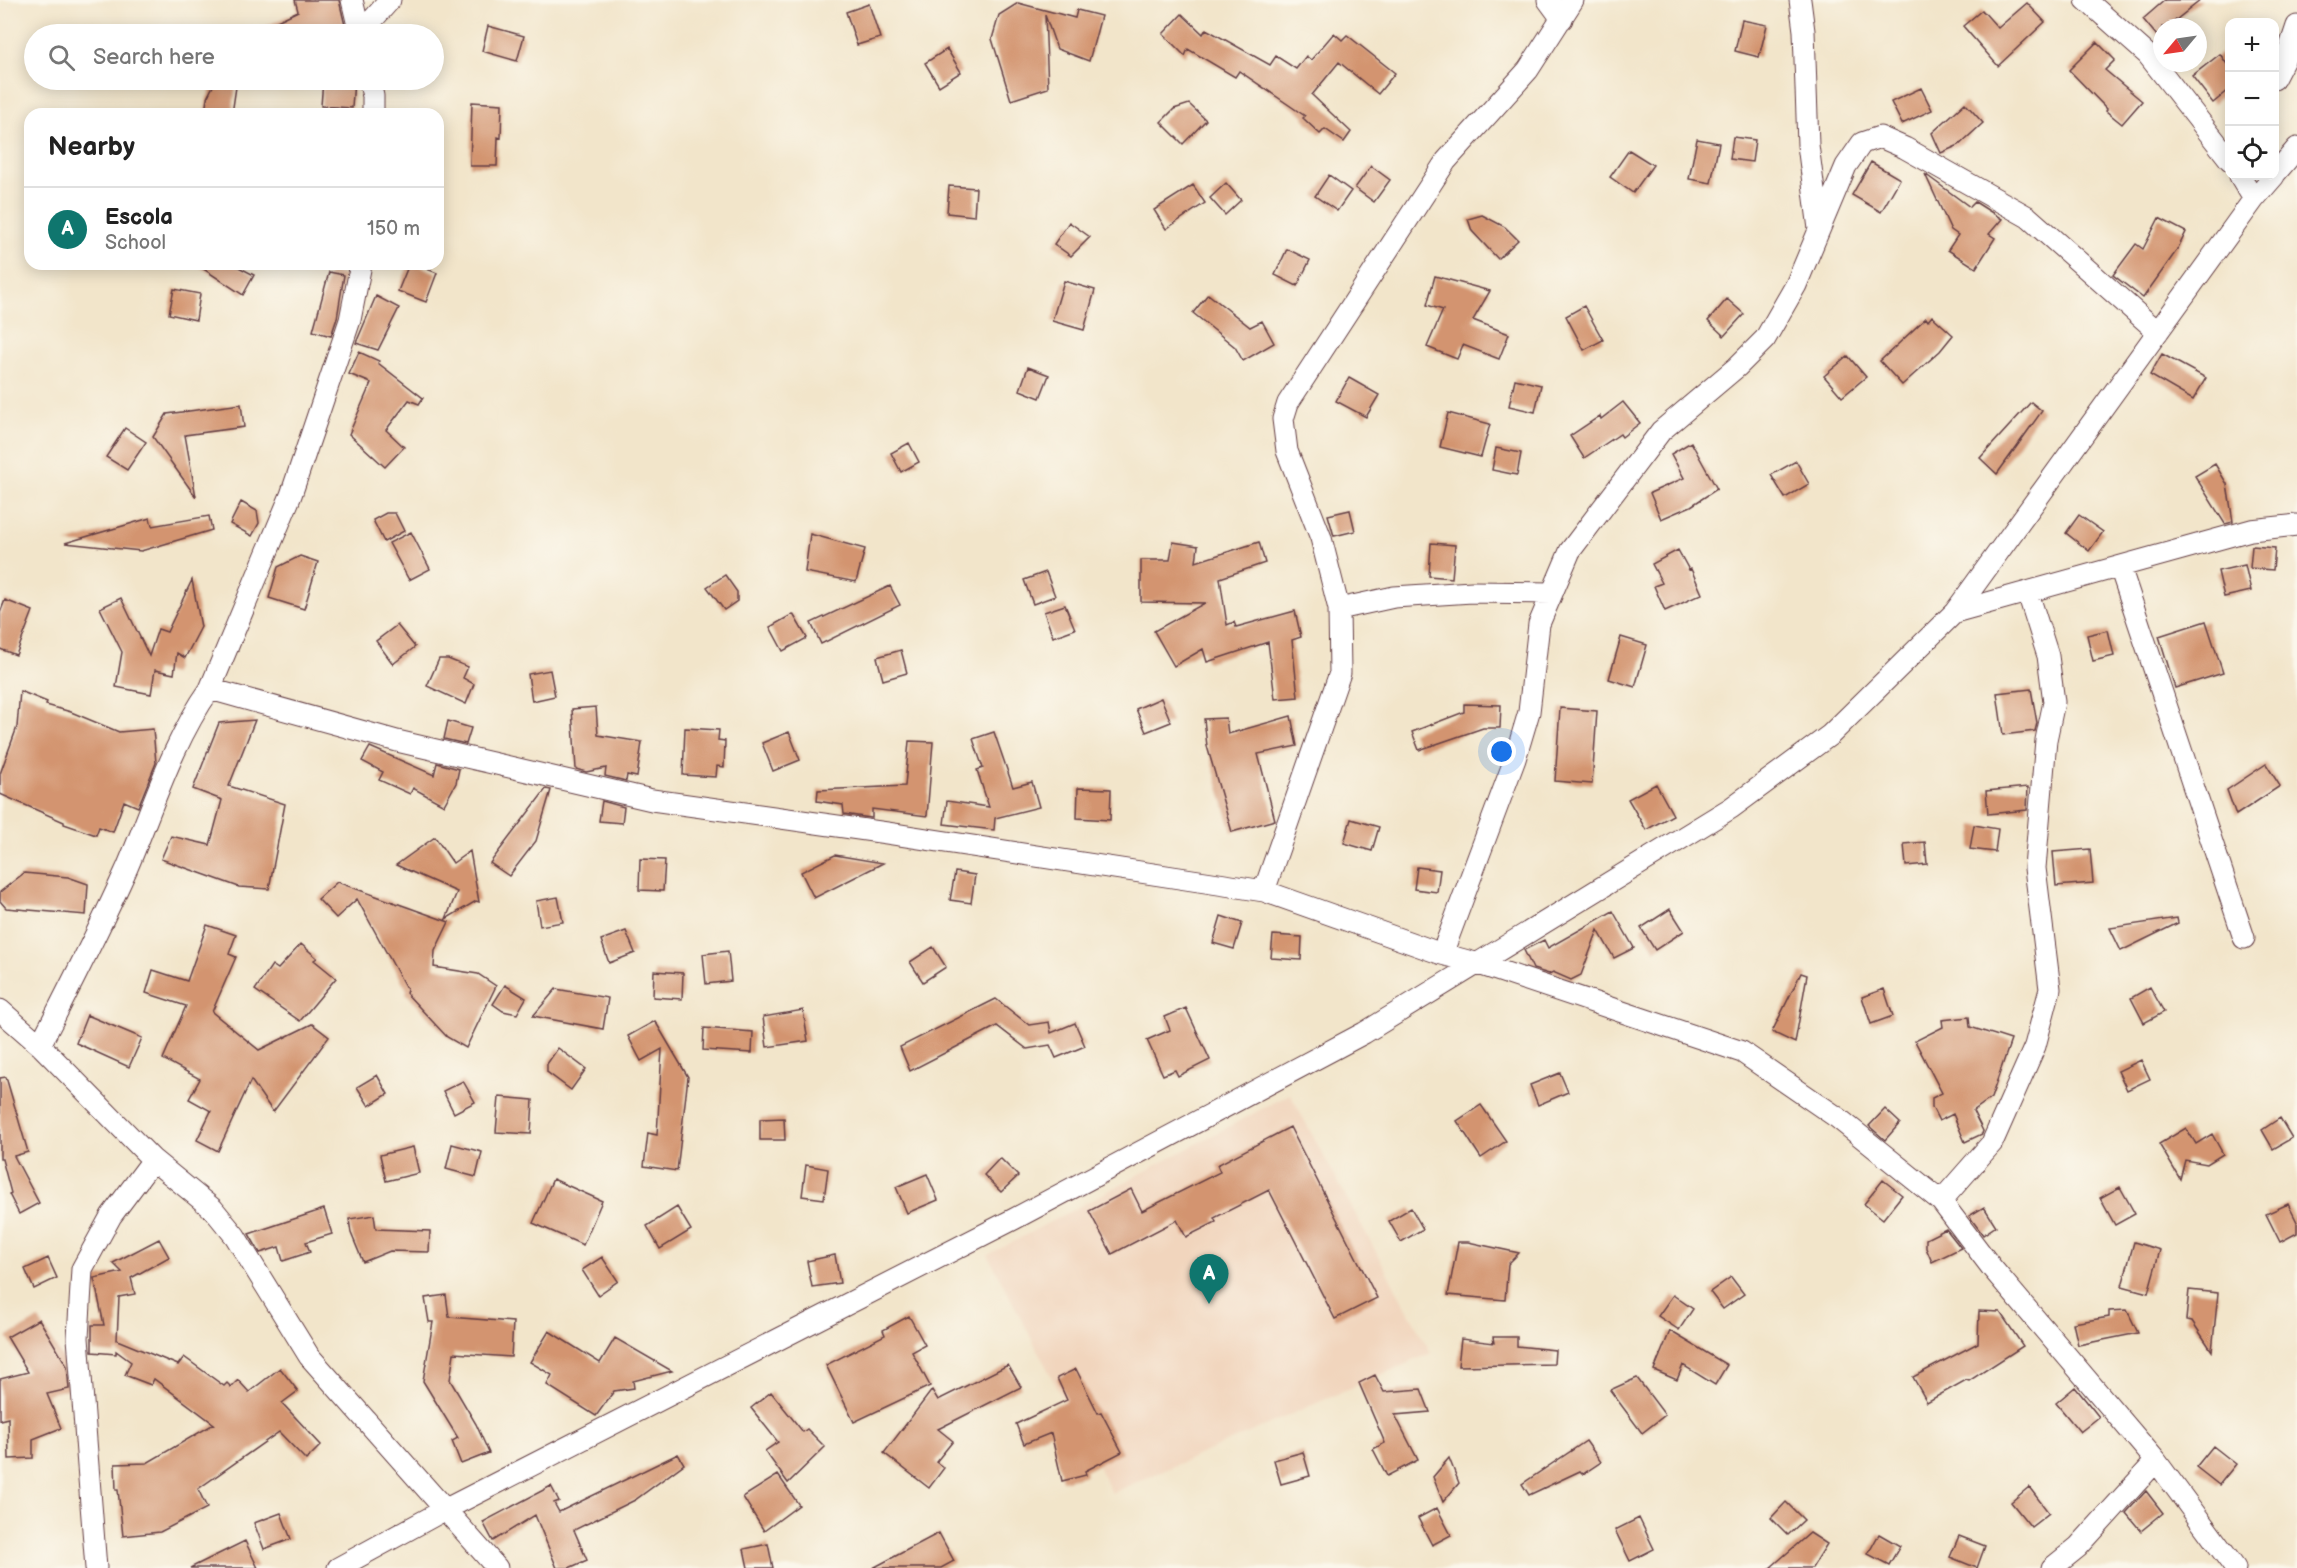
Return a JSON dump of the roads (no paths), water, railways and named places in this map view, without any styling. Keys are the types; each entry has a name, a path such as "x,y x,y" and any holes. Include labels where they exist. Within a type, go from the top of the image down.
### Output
{"street":[{"path":"352,0 358,24"},
{"path":"369,24 390,0"},
{"path":"1548,0 1562,19"},
{"path":"1264,891 1340,673 1339,609 1321,538 1287,451 1283,419 1288,403 1446,161 1528,70 1573,0"},
{"path":"1800,0 1804,31 1808,145 1820,229"},
{"path":"2086,0 2148,55 2225,155"},
{"path":"2278,72 2289,50 2297,26"},
{"path":"372,90 373,108"},
{"path":"1442,954 1515,759 1529,712 1539,624 1570,551 1661,431 1737,367 1765,339 1796,285 1846,166 1862,144 1880,137 1905,148 2028,217 2158,332"},
{"path":"2279,169 2297,148"},
{"path":"2242,180 2254,199"},
{"path":"338,1568 446,1509 1024,1214 1364,1033 1731,808 1830,735 1955,612 2270,180"},
{"path":"40,1045 127,867 165,772 194,711 210,689 291,495 350,320 359,270"},
{"path":"1955,612 2251,530 2297,525"},
{"path":"2120,567 2244,938"},
{"path":"1339,609 1394,597 1472,592 1551,593"},
{"path":"1941,1201 1992,1143 2035,1046 2050,989 2035,868 2046,740 2054,702 2049,656 2028,593"},
{"path":"210,689 397,741 652,800 887,833 1264,891 1442,954 1479,964 1742,1052 1838,1118 1941,1201 1992,1268 2156,1461 2235,1568"},
{"path":"1,1011 40,1045 153,1160 213,1209 235,1236 309,1356 497,1568"},
{"path":"96,1568 78,1338 82,1269 111,1216 153,1160"},
{"path":"2052,1568 2078,1547 2156,1461"}],"place":[{"name":"Escola","path":"1209,1304"}]}
